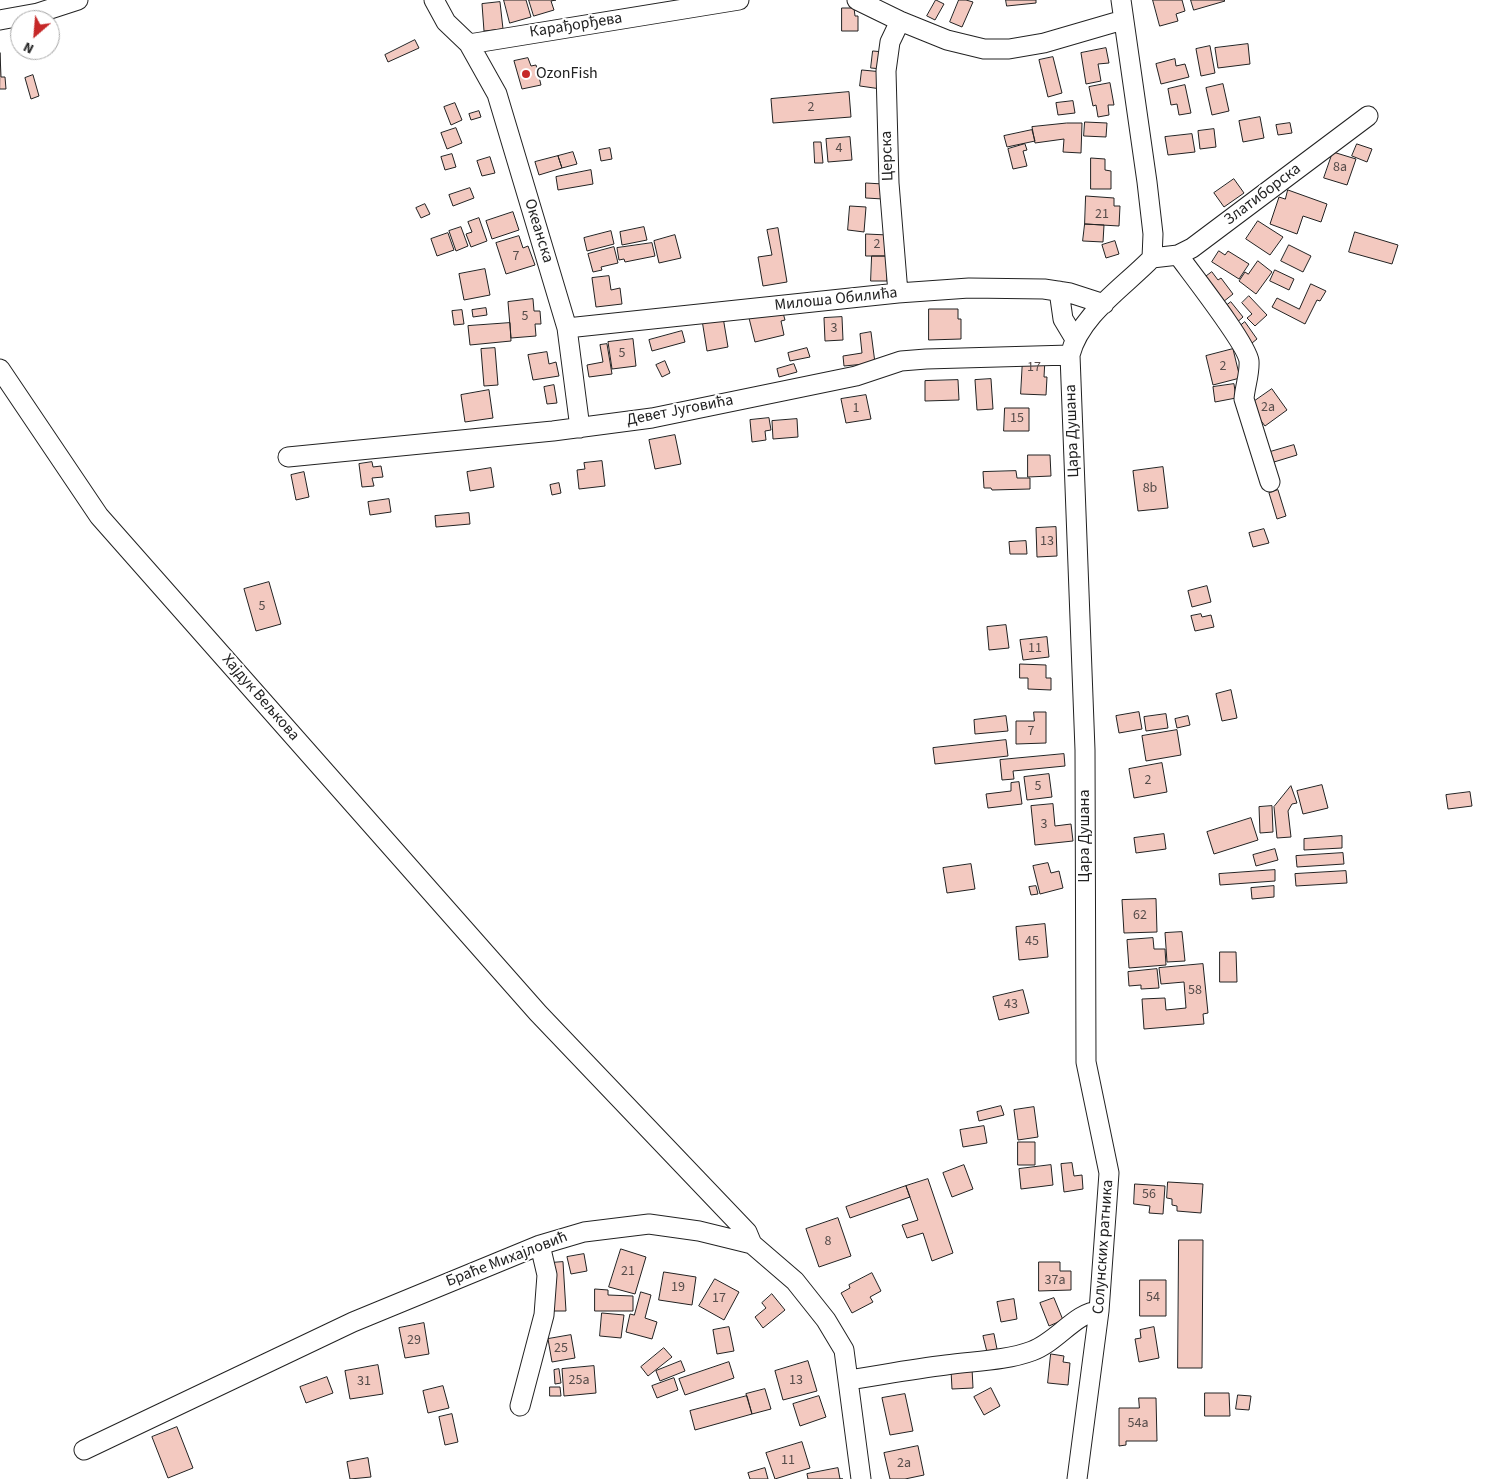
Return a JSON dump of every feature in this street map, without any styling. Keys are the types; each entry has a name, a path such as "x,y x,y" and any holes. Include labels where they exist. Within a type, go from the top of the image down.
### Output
{"street":[{"path":"0,20 38,13 78,0"},
{"path":"434,0 446,22 468,44"},
{"name":"Карађорђева","path":"468,44 739,0"},
{"path":"857,0 900,21 947,40 984,49 1044,44 1123,20"},
{"path":"1073,347 1084,325 1152,258 1153,234 1147,182 1121,0"},
{"name":"Церска","path":"898,293 889,183 886,71 890,42 900,21"},
{"name":"Океанска","path":"468,44 497,94 567,328 580,428"},
{"name":"Златиборска","path":"1152,258 1178,255 1192,248 1368,116"},
{"path":"1178,255 1240,341 1249,358 1244,399 1270,482"},
{"name":"Милоша Обилића","path":"567,328 898,293 969,288 1026,288 1059,291 1104,304"},
{"path":"1059,291 1060,312 1073,347"},
{"name":"Девет Југовића","path":"288,457 580,428 652,418 856,376 901,361 1073,347"},
{"name":"Цара Душана","path":"1073,347 1084,740 1086,897"},
{"name":"Хајдук Вељкова","path":"0,369 99,516 538,1013 747,1232 752,1244"},
{"name":"Солунских ратника","path":"1078,1479 1100,1312 1110,1173 1086,1062 1086,897"},
{"name":"Браће Михајловић","path":"84,1450 353,1322 540,1245 584,1232 649,1224 699,1231 752,1244 795,1281 826,1320 844,1350 861,1479"},
{"path":"520,1406 544,1315 547,1275 540,1245"},
{"path":"848,1380 933,1366 1010,1357 1033,1351 1051,1342 1078,1318 1090,1312 1100,1312"}],"building":[{"path":"504,0 526,0 531,17 510,23"},
{"path":"529,0 556,0 551,1 554,10 534,16"},
{"path":"936,0 944,4 935,20 927,16"},
{"path":"959,0 973,2 962,27 950,22"},
{"path":"1006,0 1036,0 1036,3 1007,6"},
{"path":"1153,0 1182,0 1185,11 1176,14 1178,21 1160,26"},
{"path":"1191,0 1224,0 1225,1 1194,10"},
{"path":"500,2 503,29 484,31 482,4"},
{"path":"842,8 854,8 855,16 858,16 858,31 842,31"},
{"path":"415,40 419,48 388,62 385,55"},
{"path":"1248,44 1250,64 1218,68 1215,48"},
{"path":"1210,46 1215,73 1201,76 1196,49"},
{"path":"1106,48 1109,63 1098,64 1101,81 1086,84 1081,53"},
{"path":"873,51 884,52 882,69 871,68"},
{"path":"0,53 1,77 5,77 6,89 0,89"},
{"path":"1053,57 1062,93 1048,97 1039,60"},
{"path":"528,58 531,66 536,65 541,85 522,89 514,61"},
{"path":"1175,59 1176,66 1185,64 1189,77 1161,84 1156,64"},
{"path":"862,70 883,72 881,89 860,86"},
{"path":"33,75 39,96 31,99 25,78"},
{"path":"1110,83 1114,105 1108,105 1109,115 1098,117 1096,105 1093,106 1089,87"},
{"path":"1223,84 1229,111 1212,115 1206,88"},
{"path":"1185,85 1191,113 1179,115 1177,104 1171,105 1168,89"},
{"path":"849,92 851,117 773,123 771,99"},
{"path":"1073,101 1075,113 1058,115 1056,103"},
{"path":"455,103 462,120 451,125 444,107"},
{"path":"479,111 481,117 471,120 469,114"},
{"path":"1260,117 1264,138 1243,142 1239,121"},
{"path":"1085,122 1107,123 1106,137 1084,136"},
{"path":"1082,123 1081,153 1063,152 1064,139 1035,143 1032,127"},
{"path":"1290,123 1292,133 1278,135 1276,125"},
{"path":"456,128 462,143 447,149 441,133"},
{"path":"1214,129 1216,147 1200,149 1198,131"},
{"path":"1032,130 1035,141 1007,147 1004,136"},
{"path":"1192,134 1195,152 1168,155 1165,137"},
{"path":"850,137 852,160 828,162 826,139"},
{"path":"814,142 821,142 823,163 815,163"},
{"path":"1025,144 1027,150 1023,151 1027,166 1013,169 1008,149"},
{"path":"1357,144 1372,149 1367,162 1352,156"},
{"path":"610,148 612,159 601,161 599,150"},
{"path":"573,152 577,164 562,168 558,156"},
{"path":"1333,152 1356,159 1347,185 1324,178"},
{"path":"452,154 456,167 445,170 441,157"},
{"path":"558,156 562,168 539,175 535,162"},
{"path":"490,157 495,173 482,176 477,161"},
{"path":"1091,158 1105,159 1105,170 1111,171 1111,189 1091,189"},
{"path":"591,170 593,184 558,190 556,177"},
{"path":"1234,179 1244,193 1224,207 1214,193"},
{"path":"866,183 883,184 883,199 866,198"},
{"path":"470,188 474,198 453,206 449,195"},
{"path":"1288,190 1327,204 1321,222 1303,216 1297,234 1270,224 1279,197 1285,199"},
{"path":"1086,196 1114,198 1114,206 1120,206 1119,226 1085,224"},
{"path":"425,204 430,214 421,218 416,208"},
{"path":"850,206 866,207 864,232 848,230"},
{"path":"513,212 519,230 492,239 486,221"},
{"path":"479,218 487,241 471,247 466,234 472,232 468,222"},
{"path":"1258,221 1283,237 1270,255 1246,239"},
{"path":"1085,224 1104,225 1103,242 1083,241"},
{"path":"461,227 468,246 456,251 449,231"},
{"path":"644,227 647,240 622,245 620,232"},
{"path":"778,228 787,282 763,286 758,257 772,255 767,230"},
{"path":"611,231 614,244 587,251 584,238"},
{"path":"1355,232 1398,245 1392,264 1349,252"},
{"path":"448,233 454,250 437,256 431,239"},
{"path":"866,234 888,235 888,256 866,256"},
{"path":"675,235 681,258 659,263 654,241"},
{"path":"519,236 523,248 528,246 535,265 506,274 496,243"},
{"path":"1115,241 1119,254 1106,258 1102,245"},
{"path":"652,243 655,256 625,262 624,259 619,260 617,248"},
{"path":"1289,245 1311,256 1303,272 1281,261"},
{"path":"614,247 618,263 601,267 602,270 593,272 588,254"},
{"path":"1219,251 1225,255 1228,251 1249,264 1239,279 1212,262"},
{"path":"872,256 888,256 887,281 871,281"},
{"path":"1258,261 1272,272 1256,294 1239,281 1245,272 1248,274"},
{"path":"485,269 490,295 464,300 459,274"},
{"path":"1275,270 1294,279 1289,290 1270,281"},
{"path":"1212,272 1218,280 1221,278 1233,294 1218,306 1200,281"},
{"path":"609,276 611,290 620,288 622,304 596,307 592,278"},
{"path":"1311,284 1326,291 1320,301 1317,300 1305,324 1272,307 1277,298 1299,309"},
{"path":"1249,296 1267,315 1255,326 1247,318 1252,314 1242,303"},
{"path":"533,299 534,311 540,311 541,324 535,324 536,336 511,338 508,302"},
{"path":"1231,302 1243,317 1234,325 1222,309"},
{"path":"486,308 487,315 473,317 472,310"},
{"path":"782,309 785,320 781,321 784,335 755,342 748,314"},
{"path":"929,309 958,309 958,319 961,319 961,339 929,340"},
{"path":"462,310 464,324 454,325 452,311"},
{"path":"723,317 728,347 707,351 702,320"},
{"path":"842,317 843,340 825,341 824,318"},
{"path":"1245,322 1257,339 1247,347 1235,330"},
{"path":"510,323 511,341 470,345 468,326"},
{"path":"682,331 685,342 652,351 649,340"},
{"path":"871,332 875,363 844,366 843,356 862,353 860,334"},
{"path":"633,339 636,366 612,369 608,342"},
{"path":"607,344 612,374 589,377 587,365 603,362 600,345"},
{"path":"495,348 498,385 484,386 481,349"},
{"path":"807,348 810,357 790,361 788,353"},
{"path":"1233,349 1240,378 1213,385 1206,356"},
{"path":"547,352 549,364 556,362 559,376 533,380 528,355"},
{"path":"1023,358 1045,359 1046,395 1021,394"},
{"path":"665,361 670,373 662,377 656,365"},
{"path":"794,364 797,372 779,377 777,369"},
{"path":"991,379 993,409 977,410 975,380"},
{"path":"958,380 959,400 925,401 925,381"},
{"path":"1234,384 1236,398 1215,402 1213,387"},
{"path":"554,385 557,403 547,404 544,387"},
{"path":"1272,389 1287,410 1265,426 1249,405"},
{"path":"489,390 493,418 465,422 461,395"},
{"path":"866,395 871,419 846,423 841,399"},
{"path":"1005,408 1029,408 1029,431 1004,431"},
{"path":"769,418 771,430 765,431 766,440 752,442 750,420"},
{"path":"797,419 798,437 773,439 772,421"},
{"path":"675,435 681,464 655,469 649,440"},
{"path":"1294,445 1297,455 1274,462 1270,452"},
{"path":"1028,455 1050,455 1051,476 1028,477"},
{"path":"602,461 605,486 579,489 577,470 585,469 584,463"},
{"path":"372,462 373,467 381,466 383,477 372,478 374,486 362,487 359,464"},
{"path":"1163,467 1168,508 1138,511 1133,471"},
{"path":"491,468 494,487 470,491 467,472"},
{"path":"1016,471 1017,478 1030,478 1030,489 992,490 991,488 984,488 983,472"},
{"path":"304,472 309,497 296,500 291,475"},
{"path":"559,483 561,493 552,495 550,485"},
{"path":"1278,490 1286,516 1277,519 1269,493"},
{"path":"389,499 391,512 370,515 368,502"},
{"path":"469,513 470,524 436,527 435,516"},
{"path":"1056,527 1057,556 1037,557 1036,528"},
{"path":"1264,529 1269,543 1253,547 1249,533"},
{"path":"1026,541 1027,554 1010,554 1009,542"},
{"path":"269,582 281,624 256,631 244,589"},
{"path":"1207,586 1211,602 1192,607 1188,591"},
{"path":"1201,614 1202,617 1211,615 1214,627 1195,631 1191,616"},
{"path":"1006,625 1009,648 989,650 987,627"},
{"path":"1047,637 1049,657 1023,660 1020,640"},
{"path":"1020,664 1046,665 1046,678 1051,678 1051,690 1028,689 1028,678 1020,678"},
{"path":"1231,690 1237,718 1222,721 1216,694"},
{"path":"1034,712 1046,712 1046,743 1016,744 1016,721 1034,721"},
{"path":"1139,712 1142,729 1119,733 1116,716"},
{"path":"1166,714 1168,728 1146,731 1144,717"},
{"path":"1006,716 1008,731 975,734 974,720"},
{"path":"1188,716 1190,725 1177,728 1175,719"},
{"path":"1177,730 1181,755 1146,761 1142,736"},
{"path":"1006,740 1008,756 935,764 933,748"},
{"path":"1064,754 1065,766 1013,771 1014,779 1002,780 1000,760"},
{"path":"1162,763 1167,792 1134,798 1129,769"},
{"path":"1049,774 1052,797 1027,800 1024,777"},
{"path":"1019,782 1022,804 988,808 986,794 1011,791 1011,783"},
{"path":"1322,785 1328,808 1303,814 1297,791"},
{"path":"1291,786 1297,803 1292,804 1288,811 1291,837 1277,838 1274,807"},
{"path":"1470,792 1472,806 1448,809 1446,795"},
{"path":"1053,804 1055,826 1071,824 1073,841 1035,845 1031,806"},
{"path":"1272,806 1273,832 1260,833 1259,807"},
{"path":"1251,818 1258,840 1214,854 1207,832"},
{"path":"1164,834 1166,849 1136,853 1134,838"},
{"path":"1342,836 1342,848 1304,850 1304,839"},
{"path":"1275,849 1278,860 1256,866 1253,855"},
{"path":"1343,853 1344,864 1297,867 1296,856"},
{"path":"1048,863 1051,873 1059,871 1063,888 1040,894 1033,866"},
{"path":"971,864 975,889 947,893 943,868"},
{"path":"1275,870 1275,881 1220,885 1219,874"},
{"path":"1346,871 1347,883 1296,886 1295,874"},
{"path":"1036,886 1038,894 1031,895 1029,887"},
{"path":"1274,886 1274,897 1252,899 1251,888"},
{"path":"1156,899 1157,932 1124,933 1122,900"},
{"path":"1045,924 1048,957 1019,960 1016,927"},
{"path":"1182,932 1185,961 1167,962 1165,933"},
{"path":"1153,938 1154,949 1165,949 1166,965 1129,968 1127,940"},
{"path":"1220,952 1236,952 1237,982 1220,982"},
{"path":"1203,964 1208,1013 1203,1014 1204,1024 1144,1029 1142,999 1165,998 1166,1010 1186,1008 1184,982 1161,984 1159,968"},
{"path":"1157,969 1159,988 1141,989 1141,985 1129,986 1128,972"},
{"path":"1023,990 1029,1013 999,1020 993,997"},
{"path":"1001,1106 1004,1115 979,1121 977,1112"},
{"path":"1034,1107 1038,1137 1018,1140 1014,1110"},
{"path":"984,1126 987,1143 963,1147 960,1130"},
{"path":"1018,1142 1035,1142 1035,1165 1018,1165"},
{"path":"1072,1163 1074,1176 1082,1175 1083,1189 1064,1192 1061,1164"},
{"path":"964,1165 973,1189 952,1197 943,1173"},
{"path":"1051,1165 1053,1185 1021,1189 1019,1169"},
{"path":"928,1179 953,1253 932,1261 923,1233 907,1238 902,1225 918,1220 906,1186"},
{"path":"1168,1182 1203,1184 1201,1213 1177,1211 1177,1206 1172,1205 1172,1199 1167,1198"},
{"path":"1135,1184 1165,1186 1163,1214 1149,1213 1150,1206 1134,1204"},
{"path":"906,1186 910,1197 850,1218 846,1207"},
{"path":"838,1218 851,1256 819,1267 806,1229"},
{"path":"1179,1240 1203,1240 1202,1368 1178,1368"},
{"path":"621,1249 646,1257 635,1294 609,1287"},
{"path":"584,1254 587,1271 571,1274 567,1257"},
{"path":"563,1262 566,1311 553,1311 550,1263"},
{"path":"1039,1262 1060,1262 1060,1271 1071,1271 1071,1290 1039,1291"},
{"path":"664,1272 696,1277 692,1305 659,1300"},
{"path":"872,1273 881,1291 870,1297 873,1302 852,1313 841,1293 850,1288 849,1285"},
{"path":"715,1279 739,1292 724,1320 699,1306"},
{"path":"1140,1280 1166,1280 1166,1316 1140,1316"},
{"path":"595,1289 608,1290 608,1295 633,1296 633,1311 595,1311"},
{"path":"641,1292 651,1295 645,1318 657,1322 652,1339 626,1332 630,1314 634,1315"},
{"path":"772,1294 785,1310 763,1328 755,1317 766,1308 762,1303"},
{"path":"1054,1298 1063,1320 1049,1326 1040,1303"},
{"path":"1014,1299 1017,1319 1001,1322 997,1302"},
{"path":"602,1313 624,1315 621,1338 600,1336"},
{"path":"424,1323 429,1354 405,1358 399,1328"},
{"path":"729,1327 734,1351 717,1354 713,1330"},
{"path":"1154,1327 1159,1358 1139,1362 1135,1339 1141,1338 1140,1330"},
{"path":"994,1334 998,1354 988,1356 983,1336"},
{"path":"571,1335 575,1358 552,1362 548,1339"},
{"path":"664,1348 672,1357 648,1376 641,1367"},
{"path":"1051,1354 1064,1356 1063,1362 1070,1363 1068,1385 1048,1383"},
{"path":"681,1361 685,1371 660,1381 656,1371"},
{"path":"808,1361 817,1391 783,1400 775,1371"},
{"path":"729,1362 734,1378 685,1395 679,1379"},
{"path":"378,1365 383,1394 350,1399 345,1371"},
{"path":"594,1366 596,1393 564,1396 562,1369"},
{"path":"972,1368 973,1388 952,1389 951,1370"},
{"path":"559,1369 561,1383 555,1384 554,1370"},
{"path":"327,1377 333,1393 306,1403 300,1387"},
{"path":"674,1378 678,1390 657,1398 652,1386"},
{"path":"443,1386 449,1408 428,1413 423,1391"},
{"path":"550,1387 560,1387 561,1396 550,1396"},
{"path":"991,1388 1000,1406 984,1415 974,1397"},
{"path":"765,1389 771,1409 752,1414 746,1394"},
{"path":"1205,1393 1229,1393 1230,1416 1205,1416"},
{"path":"905,1394 913,1431 890,1435 882,1398"},
{"path":"1238,1395 1251,1396 1249,1410 1236,1409"},
{"path":"747,1396 752,1414 695,1430 690,1411"},
{"path":"819,1396 826,1417 800,1426 793,1404"},
{"path":"1139,1398 1156,1398 1157,1441 1126,1441 1126,1445 1119,1446 1119,1408 1139,1408"},
{"path":"452,1414 458,1442 445,1445 439,1417"},
{"path":"177,1427 193,1468 168,1478 152,1437"},
{"path":"802,1442 810,1468 775,1479 766,1453"},
{"path":"918,1446 924,1475 905,1479 890,1479 884,1453"},
{"path":"368,1458 371,1477 350,1479 347,1462"},
{"path":"765,1468 768,1479 750,1479 748,1473"},
{"path":"838,1468 840,1479 808,1479 807,1474"}],"place":[{"name":"OzonFish","path":"526,74"}]}
